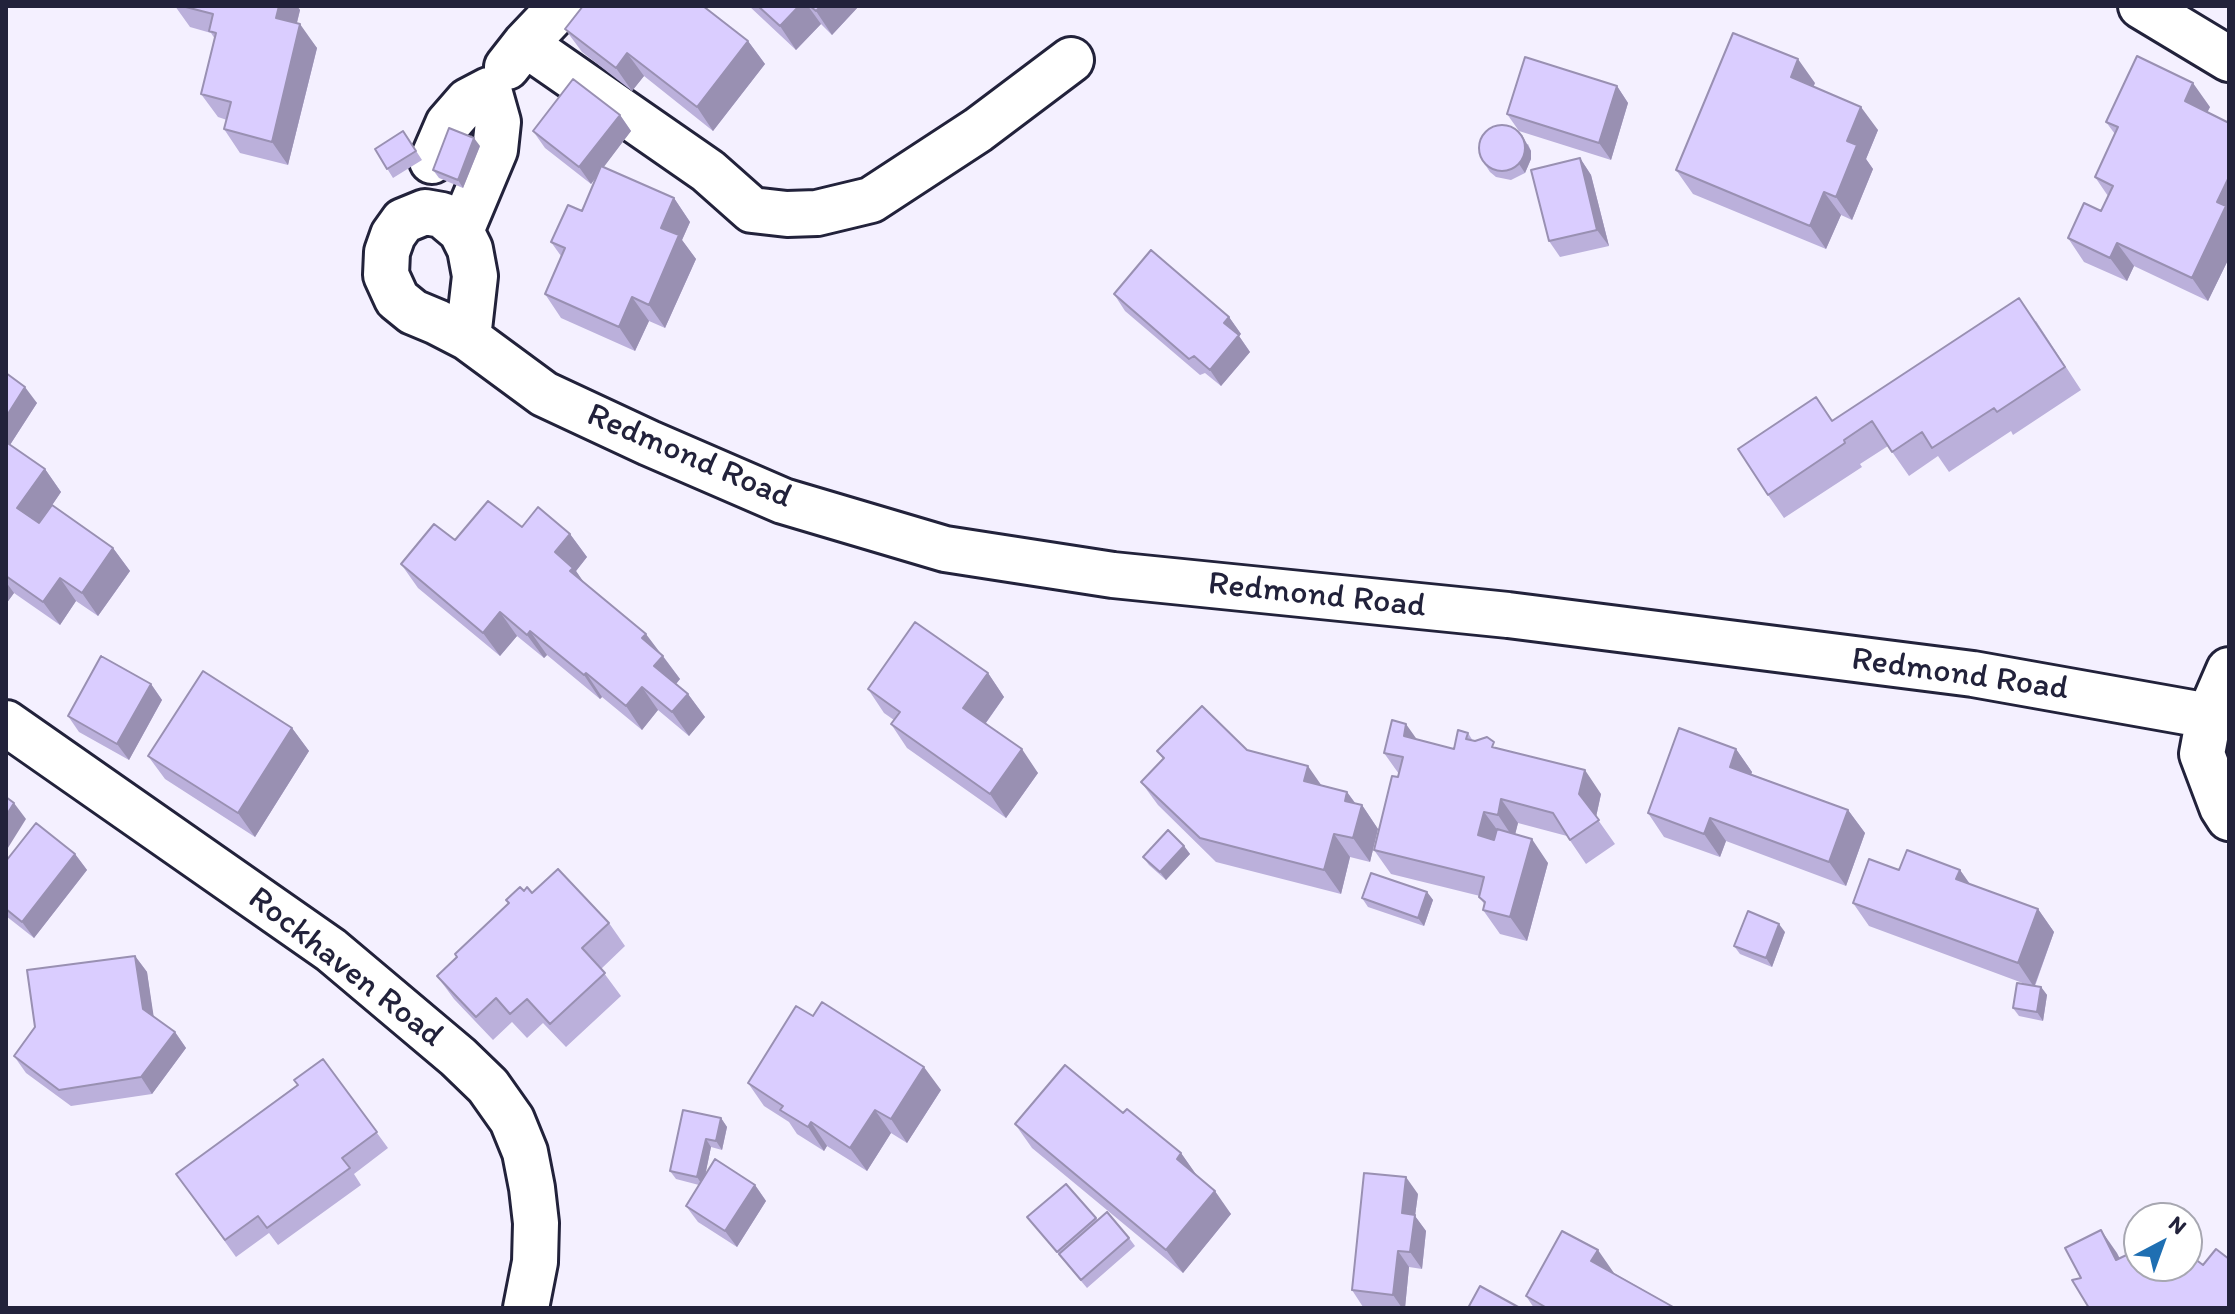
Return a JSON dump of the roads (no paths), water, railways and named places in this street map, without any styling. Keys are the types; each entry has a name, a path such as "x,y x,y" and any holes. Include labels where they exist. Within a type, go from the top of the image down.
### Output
{"street":[{"path":"432,161 448,124 468,101 489,90 525,44 561,6"},
{"path":"2141,6 2229,59"},
{"path":"525,44 708,171 752,210 787,214 817,213 871,200 978,130 1071,60"},
{"path":"468,338 475,276 470,249 461,231 495,150 498,122 489,90"},
{"name":"Redmond Road","path":"461,231 442,215 425,212 403,221 393,235 387,252 386,275 397,299 413,312 468,338 544,394 649,443 783,501 945,549 1113,575 1508,615 1973,674 2209,716"},
{"path":"2229,670 2209,716 2202,754 2229,818"},
{"name":"Rockhaven Road","path":"6,723 331,950 488,1086 512,1120 525,1152 532,1188 536,1223 535,1262 526,1308"}]}
